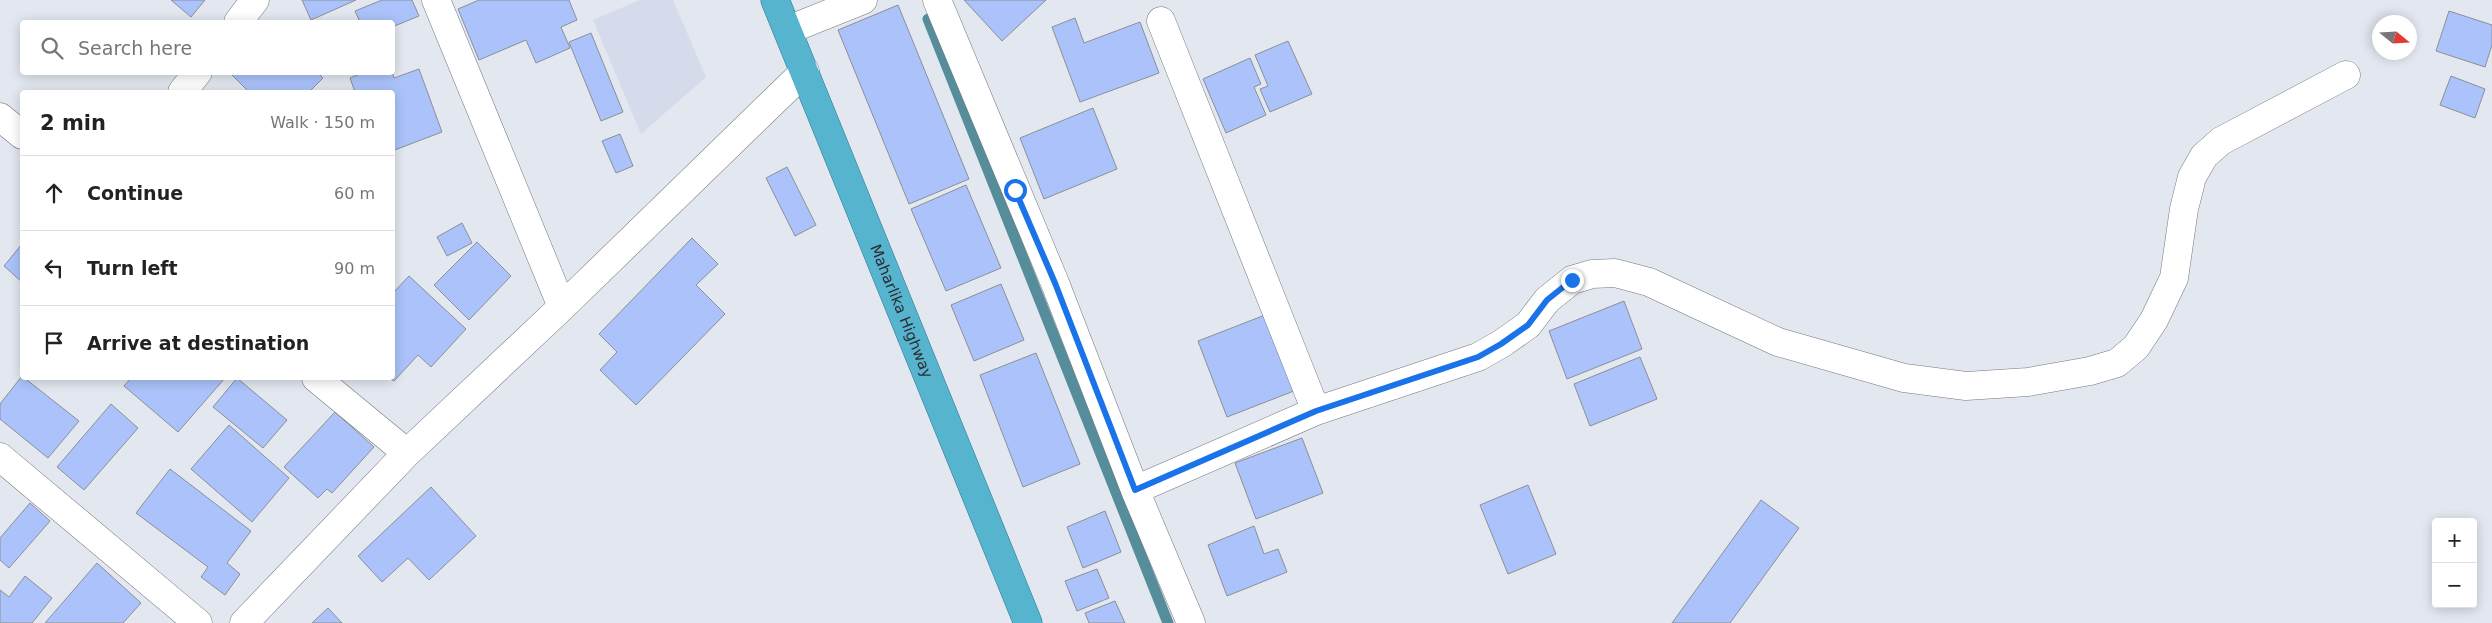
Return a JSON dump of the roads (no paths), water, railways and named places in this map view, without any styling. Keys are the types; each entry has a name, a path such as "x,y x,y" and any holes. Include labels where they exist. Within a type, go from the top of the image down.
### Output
{"highway":[{"name":"Maharlika Highway","path":"775,0 1023,620"}],"street":[{"path":"240,20 256,0"},
{"path":"436,0 562,307"},
{"path":"788,30 863,0"},
{"path":"937,0 1055,283 1135,490 1191,623"},
{"path":"1161,21 1316,411"},
{"path":"244,623 407,453 562,307 805,71"},
{"path":"184,90 196,75"},
{"path":"1135,490 1316,411 1478,357 1528,325 1547,300 1572,280 1592,274 1615,274 1649,282 1778,342 1904,378 1966,386 2028,382 2090,371 2117,363 2136,346 2154,320 2174,278 2184,209 2192,178 2204,156 2221,141 2346,75"},
{"path":"0,117 20,134"},
{"path":"318,380 407,453"},
{"path":"0,456 198,623"}],"waterway":[{"path":"928,19 1168,623"}]}
